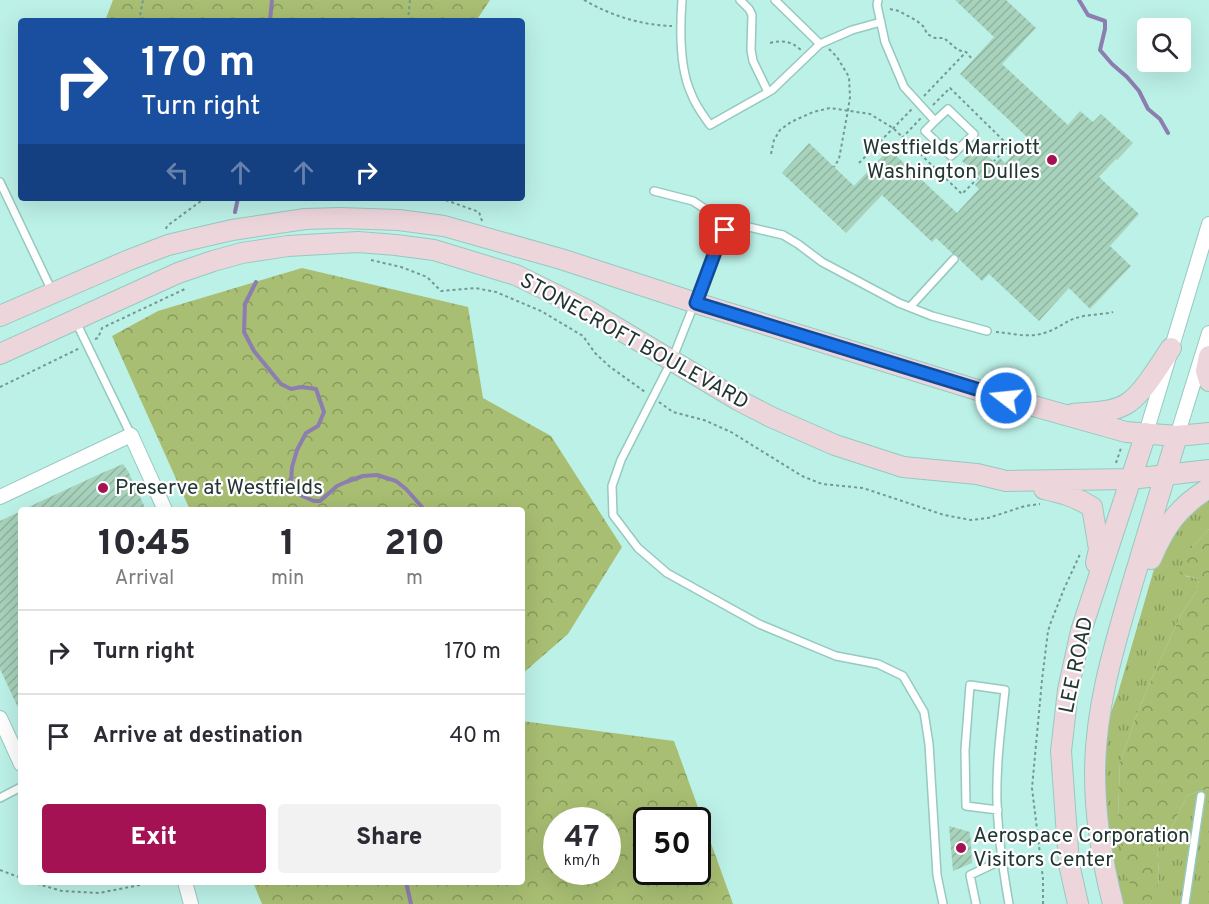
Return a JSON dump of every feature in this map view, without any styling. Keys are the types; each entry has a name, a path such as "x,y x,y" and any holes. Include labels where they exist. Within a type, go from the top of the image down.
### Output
{"main road":[{"name":"STONECROFT BOULEVARD","path":"0,316 168,245 232,230 305,219 410,221 444,226 561,259 987,393 1126,432 1177,436 1209,433"},
{"name":"STONECROFT BOULEVARD","path":"0,354 178,273 213,261 242,253 288,246 358,242 396,244 434,250 516,275 587,310 738,400 780,421 835,445 903,467 977,474 1006,481 1131,479 1209,470"},
{"path":"1063,415 1110,410 1128,403 1154,374 1171,348"},
{"path":"1209,356 1206,371 1209,381"},
{"name":"LEE ROAD","path":"1078,904 1069,864 1061,751 1068,690 1081,631 1146,433"},
{"name":"LEE ROAD","path":"1113,904 1102,852 1095,773 1102,695 1114,647 1177,436"},
{"path":"1006,481 1068,494 1092,507 1099,549 1081,631"},
{"path":"1114,647 1160,538 1183,507 1209,488"}],"street":[{"path":"1146,433 1209,224"},
{"path":"1177,436 1209,333"},
{"path":"0,497 131,435 164,507"},
{"path":"0,718 18,757"},
{"path":"185,885 191,904"}],"lane":[{"path":"682,0 682,46 686,81 691,95 710,125 779,84 821,44 852,30 880,22"},
{"path":"740,0 752,15 753,61 768,92"},
{"path":"775,0 821,44"},
{"path":"878,0 877,5 885,42 904,87 935,121"},
{"path":"948,109 974,134 951,156 925,132 935,121 948,109"},
{"path":"0,182 53,292"},
{"path":"654,191 693,201 708,211 725,230"},
{"path":"725,230 749,227 783,235 798,243 822,262 891,299 932,316 987,331"},
{"path":"725,230 672,360 621,460 612,486 613,515 638,548 667,573 759,624 836,656 878,664 903,676 924,712 929,744 937,875 943,904"},
{"path":"910,307 954,259"},
{"path":"75,320 131,435"},
{"path":"998,810 966,806 965,750 970,686 1005,690 999,753 998,810 1002,860 1010,904"},
{"path":"0,798 18,789"},
{"path":"1185,904 1201,796"},
{"path":"976,904 970,875 1002,860"}],"path":[{"path":"139,18 143,0"},
{"path":"408,18 410,0"},
{"path":"584,0 639,23 681,25"},
{"path":"890,9 899,11 917,21 924,27 927,34 935,38 944,38 958,50 966,52 973,60"},
{"path":"770,42 794,44 807,55"},
{"path":"821,44 837,57 849,77 848,110 839,159 834,166"},
{"path":"771,154 774,140 780,130 813,112 830,108 870,114 886,123 962,194 979,177"},
{"path":"168,245 164,233 167,226 201,201"},
{"path":"449,201 479,212 487,238"},
{"path":"370,260 401,267 427,277 441,291 475,288 496,292 541,311 584,336 595,353 609,366 673,412 704,420 731,432 802,476 822,484 863,488 944,515 971,520 988,518 1025,506 1043,504"},
{"path":"0,387 98,338 102,328 187,288"},
{"path":"987,331 1029,336 1045,333 1076,318 1113,312"},
{"path":"1114,468 1123,442"},
{"path":"0,870 18,877"},
{"path":"41,885 62,891 99,893 140,885"}],"green space":[{"path":"113,0 490,0 478,18 106,18"},
{"path":"302,268 468,307 483,398 551,436 622,547 568,634 525,671 525,507 189,507 112,336 158,311"},
{"path":"1209,493 1209,529 1191,549 1185,576 1199,579 1197,591 1182,613 1158,664 1120,762 1118,819 1150,903 1158,889 1157,850 1165,841 1187,796 1209,789 1209,904 1122,904 1109,845 1104,789 1106,731 1159,552 1167,535"},
{"path":"1209,529 1209,789 1187,796 1165,841 1157,850 1158,890 1150,903 1137,898 1125,874 1118,819 1120,762 1158,664 1182,613 1197,591 1199,579 1179,574 1191,549"},
{"path":"525,721 674,741 698,807 633,807 633,885 711,885 711,843 733,904 262,904 254,885 525,885"}],"building":[{"name":"Westfields Marriott Washington Dulles","path":"955,0 1006,0 1036,28 1002,64 1068,125 1080,111 1093,122 1101,114 1133,143 1099,177 1139,214 1110,246 1131,266 1090,309 1069,288 1039,321 989,274 982,281 957,255 936,238 932,242 882,195 846,233 782,173 809,143 854,186 889,149 957,213 979,189 975,185 981,178 962,161 977,145 995,163 1000,158 1005,163 1028,138 960,74 994,37"},
{"name":"Preserve at Westfields","path":"123,464 145,507 28,507"},
{"path":"18,512 18,708 0,669 0,521"},
{"name":"Aerospace Corporation Visitors Center","path":"949,826 970,832 972,863 953,871"}],"waterway":[{"path":"270,18 272,0"},
{"path":"1079,0 1088,15 1105,21 1100,50 1139,91 1148,109 1160,119 1168,133"},
{"path":"235,212 237,201"},
{"path":"256,282 245,304 244,332 254,351 281,384 291,389 301,387 316,389 324,412 318,426 306,433 297,450 291,482 298,494 314,501 320,501 337,486 363,476 377,475 396,481 422,507"},
{"path":"407,885 411,904"}],"place":[{"name":"Westfields Marriott Washington Dulles","path":"1052,160"},
{"name":"Preserve at Westfields","path":"103,488"},
{"name":"Aerospace Corporation Visitors Center","path":"961,848"}],"route":[{"path":"725,230 696,303 1006,398"}]}
